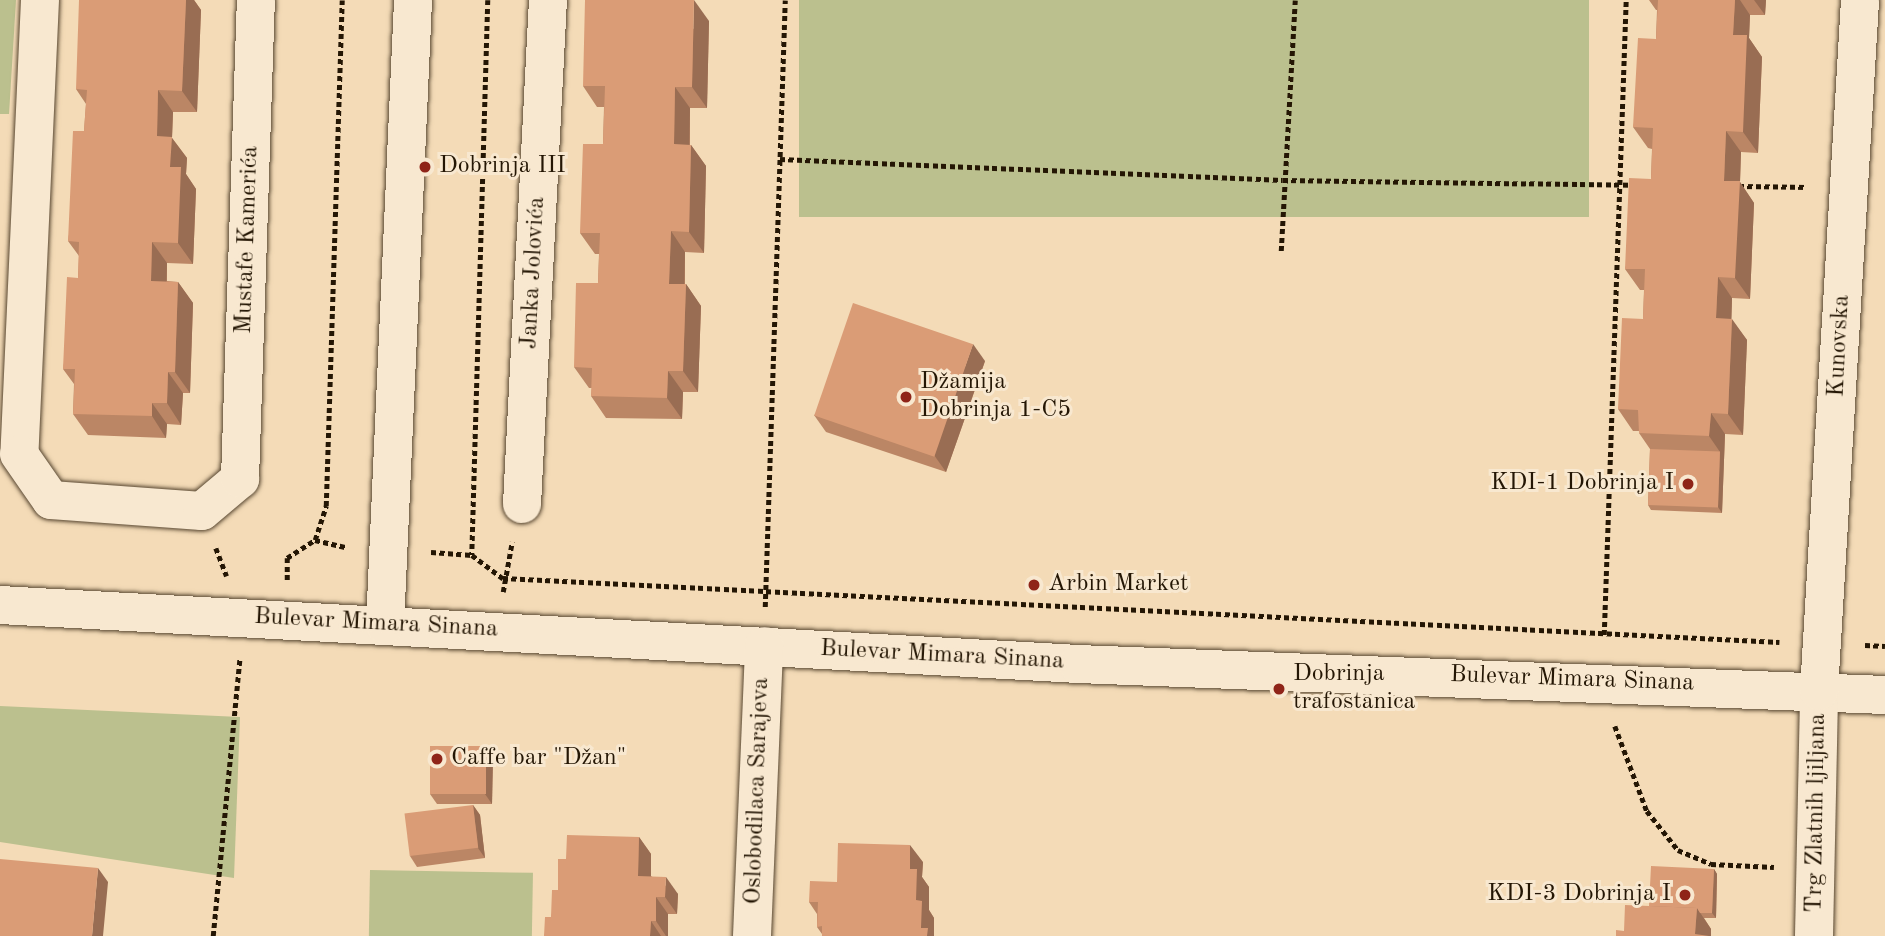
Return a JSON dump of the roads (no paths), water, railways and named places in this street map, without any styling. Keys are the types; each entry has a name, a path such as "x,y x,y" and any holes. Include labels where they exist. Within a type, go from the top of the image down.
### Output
{"street":[{"name":"Mustafe Kamerića","path":"40,0 19,454 51,500 202,511 240,479 256,0"},
{"path":"385,625 412,0"},
{"name":"Janka Jolovića","path":"522,504 548,0"},
{"name":"Kunovska","path":"1819,691 1860,0"},
{"name":"Bulevar Mimara Sinana","path":"0,605 1078,664 1603,681 1885,695"},
{"name":"Oslobodilaca Sarajeva","path":"752,936 764,646"},
{"name":"Trg Zlatnih ljiljana","path":"1814,936 1819,691"}],"place":[{"name":"Dobrinja III","path":"425,167"},
{"name":"Džamija Dobrinja 1-C5","path":"906,397"},
{"name":"KDI-1 Dobrinja I","path":"1688,484"},
{"name":"Arbin Market","path":"1034,585"},
{"name":"Dobrinja trafostanica","path":"1279,689"},
{"name":"Caffe bar \"Džan\"","path":"437,759"},
{"name":"KDI-3 Dobrinja I","path":"1685,895"}]}
